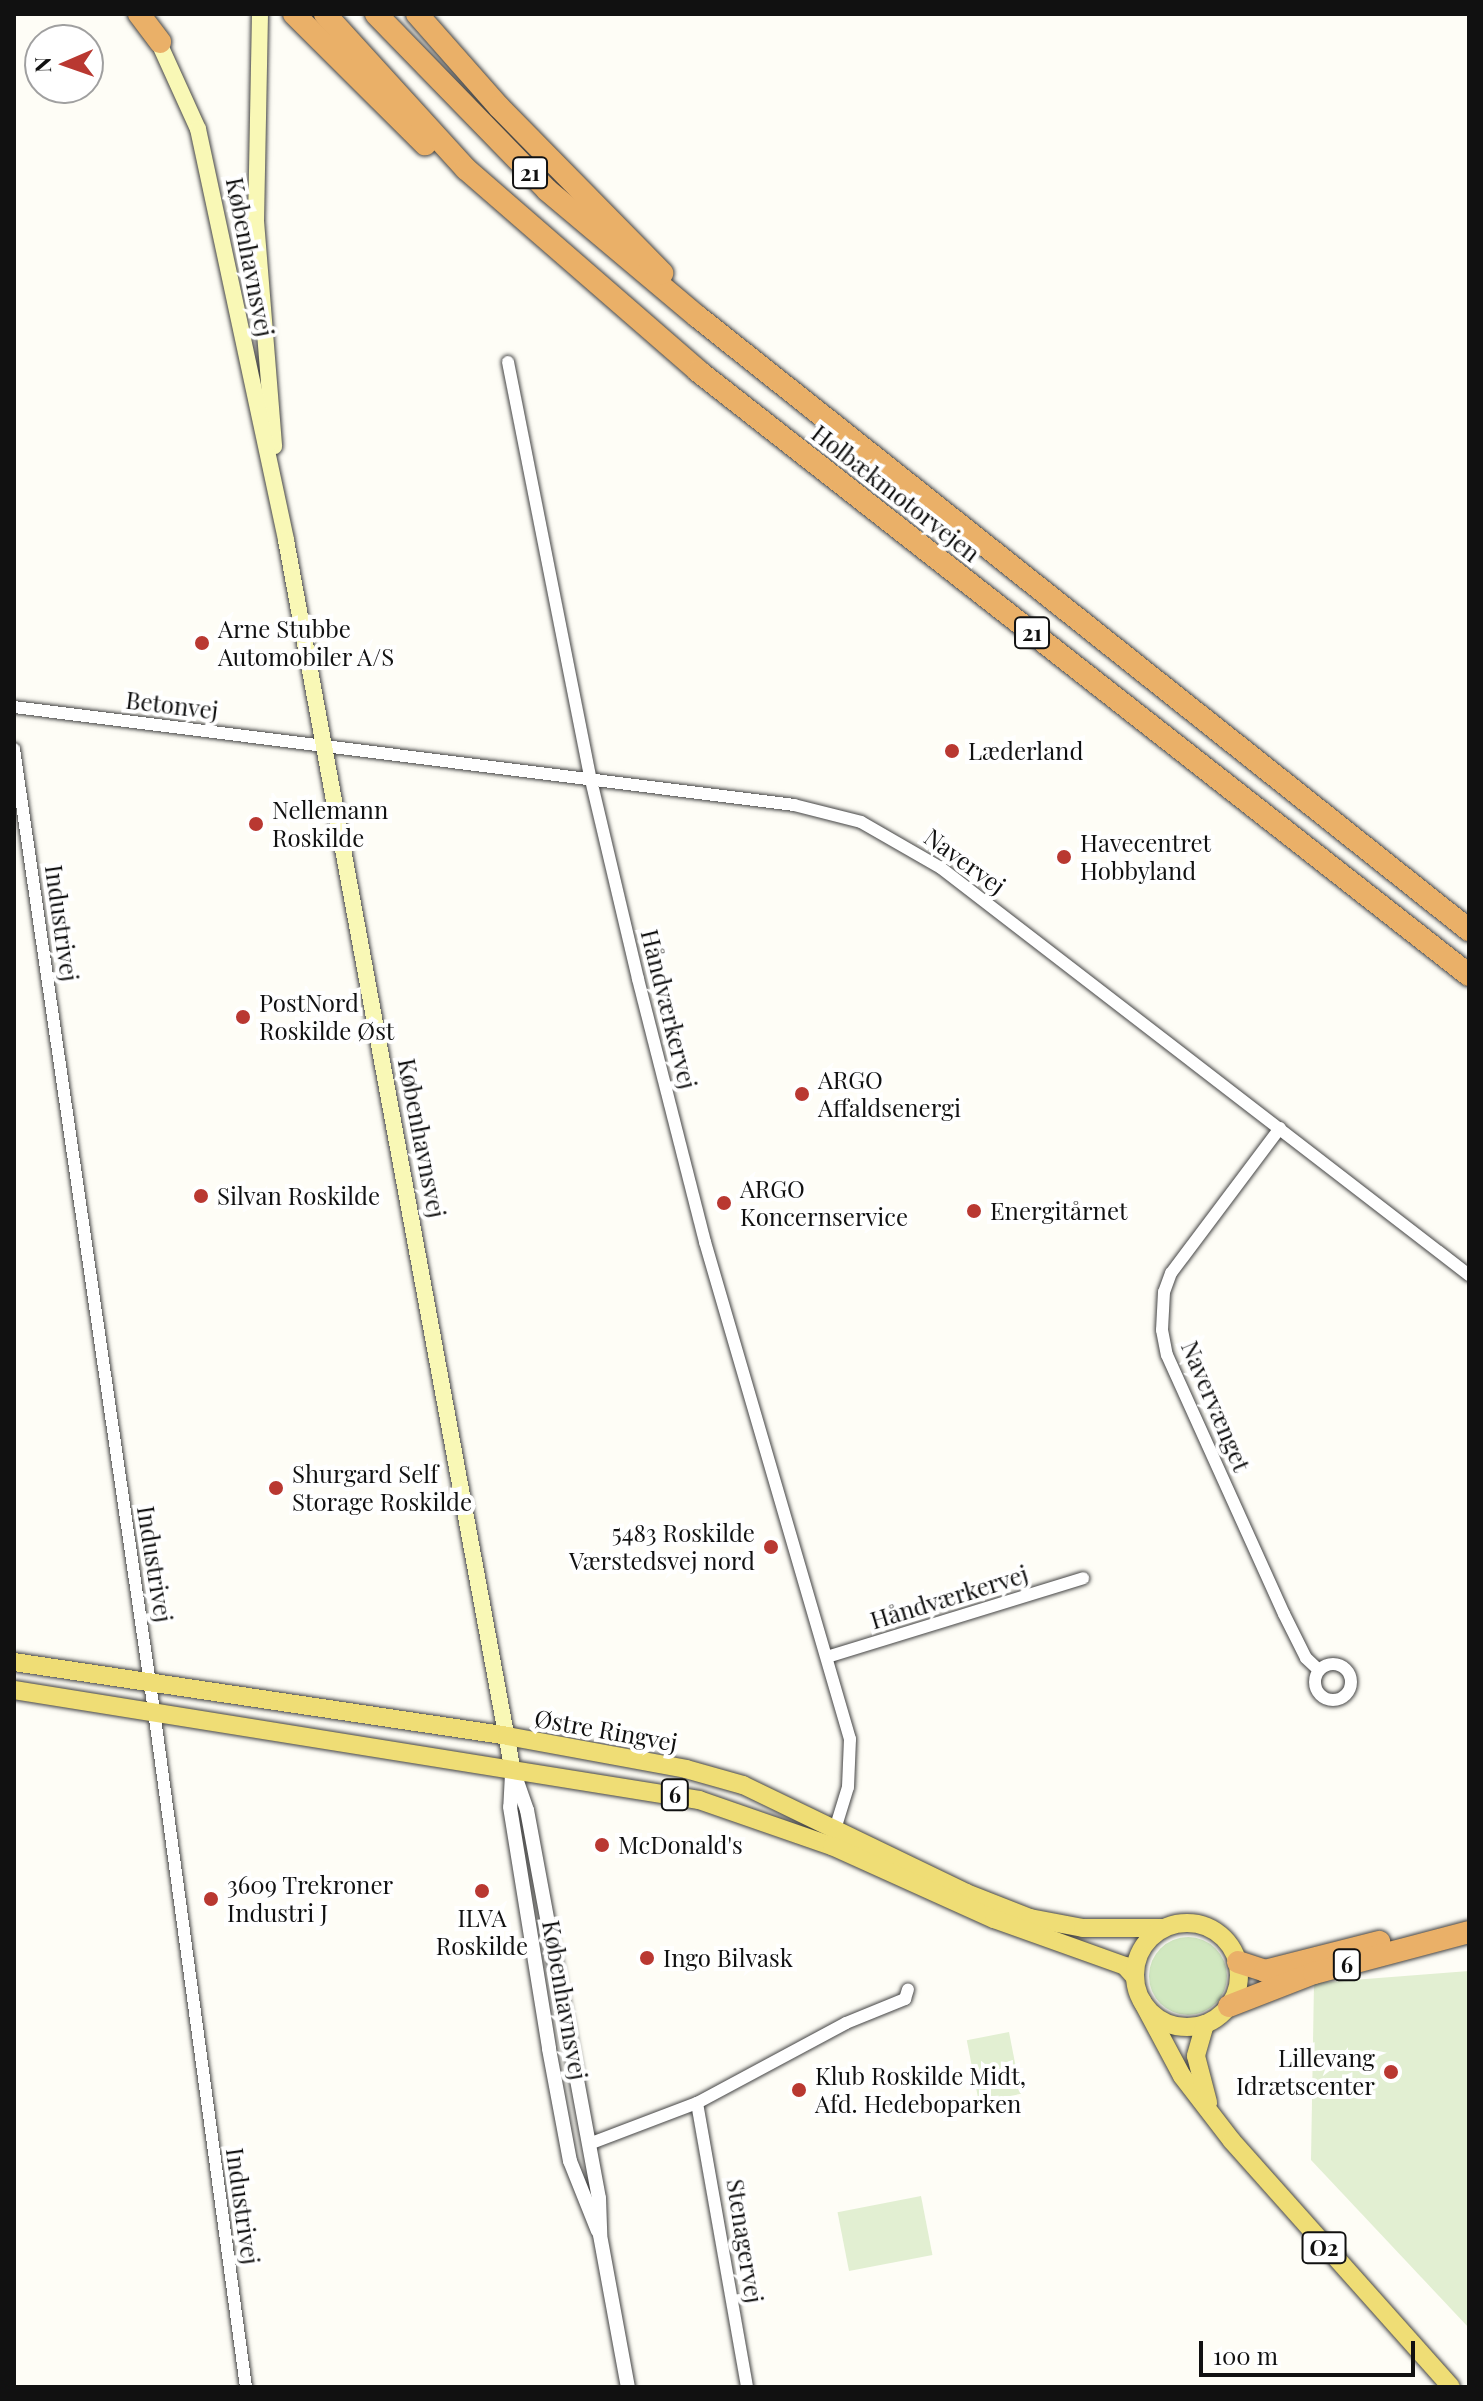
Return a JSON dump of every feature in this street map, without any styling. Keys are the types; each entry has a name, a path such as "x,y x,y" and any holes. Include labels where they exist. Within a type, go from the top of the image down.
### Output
{"highway":[{"path":"141,14 160,42"},
{"name":"Holbækmotorvejen","path":"325,14 466,169 698,371 1469,975"},
{"name":"Holbækmotorvejen","path":"376,14 547,190 698,317 1469,930"},
{"path":"417,14 499,107 652,259 698,317"},
{"path":"295,15 531,243 599,286"},
{"name":"6","path":"1238,1962 1265,1971 1469,1918"},
{"name":"6","path":"1229,2006 1314,1973 1469,1932"}],"main road":[{"name":"Københavnsvej","path":"260,14 257,235 282,519"},
{"name":"Københavnsvej","path":"160,42 198,129 282,519 512,1767"},
{"name":"Østre Ringvej","path":"14,1662 507,1736 686,1769 743,1785 836,1826 966,1893 1030,1918 1083,1928 1163,1928"},
{"name":"Østre Ringvej","path":"14,1690 644,1787 760,1818 994,1919 1110,1960 1135,1977"},
{"name":"6","path":"1163,1928 1181,1923 1208,1927 1224,1937 1238,1962"},
{"path":"1163,1928 1142,1949 1135,1977 1142,2001 1170,2024 1205,2024"},
{"path":"1229,2006 1237,1990 1238,1962"},
{"name":"O2","path":"1142,2001 1182,2076 1283,2201 1451,2387"},
{"name":"6","path":"1205,2024 1229,2006"},
{"name":"O2","path":"1205,2024 1196,2056 1210,2110"}],"street":[{"name":"Håndværkervej","path":"508,362 591,780 701,1229 827,1657 852,1759 836,1826"},
{"name":"Betonvej","path":"14,707 324,747"},
{"name":"Navervej","path":"324,747 794,805 861,822 894,838 941,868 1469,1275"},
{"name":"Industrivej","path":"14,749 150,1682 246,2387"},
{"name":"Navervænget","path":"1280,1128 1171,1273 1164,1292 1162,1330 1167,1355 1284,1614 1306,1658 1319,1670"},
{"name":"Håndværkervej","path":"827,1657 1083,1578"},
{"name":"Københavnsvej","path":"512,1767 527,1810 589,2144 600,2235 628,2387"},
{"name":"Københavnsvej","path":"512,1767 510,1807 570,2161 600,2235"},
{"path":"589,2144 697,2103 846,2023 905,1999 908,1989"},
{"name":"Stenagervej","path":"697,2103 747,2387"}],"green space":[{"path":"1188,1937 1203,1940 1216,1948 1224,1961 1227,1976 1224,1991 1216,2004 1203,2012 1188,2015 1173,2012 1160,2004 1152,1991 1149,1976 1152,1961 1160,1948 1173,1940"},
{"name":"Lillevang Idrætscenter","path":"1469,1971 1469,2328 1311,2160 1314,1983"},
{"path":"1009,2032 1021,2094 979,2102 967,2040"},
{"path":"921,2196 932,2255 849,2271 838,2212"}],"place":[{"name":"Arne Stubbe Automobiler A/S","path":"202,643"},
{"name":"Læderland","path":"952,751"},
{"name":"Nellemann Roskilde","path":"256,824"},
{"name":"Havecentret Hobbyland","path":"1064,857"},
{"name":"PostNord Roskilde Øst","path":"243,1017"},
{"name":"ARGO Affaldsenergi","path":"802,1094"},
{"name":"Silvan Roskilde","path":"201,1196"},
{"name":"ARGO Koncernservice","path":"724,1203"},
{"name":"Energitårnet","path":"974,1211"},
{"name":"Shurgard Self Storage Roskilde","path":"276,1488"},
{"name":"5483 Roskilde Værstedsvej nord","path":"771,1547"},
{"name":"McDonald's","path":"602,1845"},
{"name":"ILVA Roskilde","path":"482,1891"},
{"name":"3609 Trekroner Industri J","path":"211,1899"},
{"name":"Ingo Bilvask","path":"647,1958"},
{"name":"Lillevang Idrætscenter","path":"1391,2072"},
{"name":"Klub Roskilde Midt, Afd. Hedeboparken","path":"799,2090"}]}
